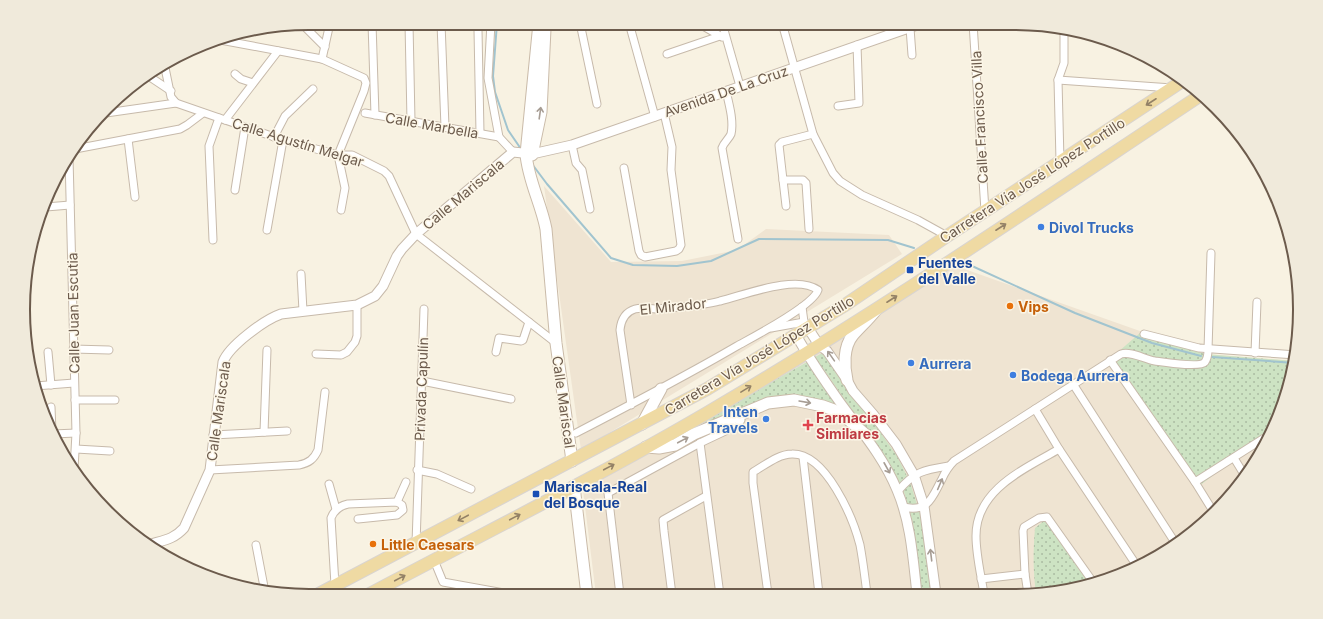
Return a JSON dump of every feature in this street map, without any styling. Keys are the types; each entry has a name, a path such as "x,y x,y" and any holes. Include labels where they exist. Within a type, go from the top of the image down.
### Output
{"main road":[{"name":"Calle Mariscala","path":"538,30 528,157 546,228 556,342"},
{"name":"Calle Mariscala","path":"528,157 541,112 546,30"},
{"name":"Carretera Vía José López Portillo","path":"329,589 707,389 796,335 806,325 845,305 1179,84"},
{"name":"Carretera Vía José López Portillo","path":"379,589 706,414 806,354 1197,98"},
{"path":"847,380 844,369 845,358 852,336 868,322 877,309"},
{"name":"Calle Mariscal","path":"556,342 572,461"},
{"path":"642,424 661,389"},
{"path":"646,447 659,448 675,445 694,434 768,403 794,400 823,406 843,415 866,435"},
{"path":"574,486 586,589"}],"street":[{"path":"308,30 325,47"},
{"path":"322,59 329,30"},
{"path":"372,30 375,115"},
{"path":"409,30 411,121"},
{"path":"441,30 445,127"},
{"path":"478,30 480,133"},
{"name":"Calle Mariscala","path":"491,30 488,78 499,136 513,152 528,157"},
{"path":"582,30 598,104"},
{"path":"631,30 654,117"},
{"path":"710,30 723,37"},
{"path":"722,30 723,37 740,86"},
{"path":"784,30 813,134 833,172 840,181 862,195 918,220 947,236"},
{"path":"889,30 890,34"},
{"name":"Avenida De La Cruz","path":"528,157 572,145 903,30"},
{"path":"910,30 912,55"},
{"name":"Calle Francisco Villa","path":"974,30 985,211"},
{"path":"1060,162 1058,80 1064,63 1064,34"},
{"path":"667,54 723,37"},
{"path":"231,42 322,59 364,78 366,83 364,91 338,155 345,188 341,210"},
{"path":"838,106 859,103 857,45"},
{"path":"213,240 209,146 222,119 278,51"},
{"path":"166,70 173,97"},
{"path":"235,74 241,79 253,83"},
{"path":"152,79 173,97"},
{"path":"1058,80 1173,88"},
{"path":"274,137 285,116 313,89"},
{"path":"726,92 731,114 731,132 722,148 738,239"},
{"name":"Calle Agustín Melgar","path":"114,110 173,97 203,113 283,140 338,155 352,156 387,173 416,234 556,342"},
{"path":"82,148 180,129 203,113"},
{"name":"Calle Marbella","path":"365,113 499,136"},
{"path":"624,168 638,251 641,255 645,256 676,251 681,245 671,170 672,147 664,113"},
{"path":"235,190 245,127"},
{"path":"786,206 780,144 782,142 813,134"},
{"path":"128,139 135,197"},
{"path":"267,230 283,140"},
{"path":"572,145 576,163 582,170 590,209"},
{"name":"Calle Mariscala","path":"155,543 167,540 177,535 184,528 210,470 213,435 223,362 225,355 231,348 271,318 280,314 357,305 375,296 384,286 397,256 416,234 513,152"},
{"name":"Calle Juan Escutia","path":"69,166 76,433 75,461"},
{"path":"783,180 805,181 809,229"},
{"path":"50,205 70,206"},
{"path":"904,507 917,508 924,506 933,498 949,466 960,456 1035,410 1110,360 1124,353 1154,361 1193,365 1202,364 1206,361 1208,350 1210,253"},
{"path":"301,274 303,311"},
{"name":"El Mirador","path":"802,284 814,287 818,290 816,295 802,307 768,328 631,405 620,330 621,322 626,314 634,309 687,307 719,301 770,287 802,284"},
{"path":"1255,353 1257,302"},
{"path":"316,354 344,354 355,342 357,336 357,305"},
{"path":"802,307 806,325 819,345 827,351 847,380 853,392 874,414 896,444 914,475 924,506 935,589"},
{"name":"Privada Capulín","path":"416,544 417,470 424,309"},
{"path":"496,352 499,338 521,341 524,340 529,322"},
{"path":"768,328 806,325"},
{"path":"1144,334 1208,350 1290,355"},
{"path":"796,335 806,354 840,402 866,435 883,461 898,491 904,507 910,538 916,589"},
{"path":"73,349 109,350"},
{"path":"264,432 267,350"},
{"path":"48,352 51,385"},
{"path":"1110,360 1211,507"},
{"path":"422,381 511,399"},
{"path":"41,386 74,383"},
{"path":"1073,384 1173,539"},
{"path":"210,470 299,465 312,460 316,456 318,450 325,392"},
{"path":"75,400 115,400"},
{"path":"576,433 631,405"},
{"path":"51,407 51,417"},
{"path":"1035,410 1059,449 1134,561"},
{"path":"619,589 608,493 700,443 738,425 741,420 740,415"},
{"path":"213,435 287,431"},
{"path":"59,433 76,433"},
{"path":"1195,482 1260,441"},
{"path":"700,443 719,589"},
{"path":"76,449 110,451"},
{"path":"983,589 976,536 980,512 987,500 998,488 1059,449"},
{"path":"767,589 753,483 753,472 781,457 792,454 803,457 820,467 835,486 846,507 860,545 866,589"},
{"path":"803,457 818,589"},
{"path":"1234,458 1242,471"},
{"path":"898,491 914,475 922,471 949,466"},
{"path":"417,470 437,474 471,489"},
{"path":"397,502 406,482"},
{"path":"329,484 336,509"},
{"path":"671,589 664,520 706,496"},
{"path":"335,586 332,518 336,509 341,505 348,504 397,502 402,505 403,510 397,515 358,519"},
{"path":"1027,588 1023,531 1024,527 1043,517 1047,517 1090,578"},
{"path":"256,545 263,585"},
{"path":"434,560 443,582 482,589"},
{"path":"981,579 1025,574"}],"shaded area":[{"path":"544,186 611,262 682,261 737,250 766,229 889,235 902,254 581,450"},
{"name":"Fuentes del Valle","path":"956,266 1205,354 1289,361 1278,399 1264,433 1246,465 1224,494 1198,520 1153,552 1120,568 1068,584 1050,587 1014,589 595,589 583,490"}],"green space":[{"path":"1140,333 1205,354 1289,361 1278,399 1261,438 1198,487 1111,358"},
{"path":"824,352 897,456 910,482 921,517 931,589 921,589 913,523 904,492 889,463 815,357"},
{"path":"807,362 840,409 793,399 669,440"},
{"path":"1045,520 1088,578 1068,584 1035,588 1034,577 1035,528"}],"waterway":[{"path":"496,30 493,76 495,92 508,130 521,149"},
{"path":"532,164 547,184 611,258 633,265 677,266 711,261 759,239 888,240 914,248"},
{"path":"962,263 972,266 1075,313 1152,343 1201,356"},
{"path":"1212,357 1288,363"}],"place":[{"name":"Divol Trucks","path":"1041,227"},
{"name":"Fuentes del Valle","path":"910,270"},
{"name":"Vips","path":"1010,306"},
{"name":"Aurrera","path":"911,363"},
{"name":"Bodega Aurrera","path":"1013,375"},
{"name":"Inten Travels","path":"766,419"},
{"name":"Farmacias Similares","path":"808,425"},
{"name":"Mariscala-Real del Bosque","path":"536,494"},
{"name":"Little Caesars","path":"373,544"}]}
